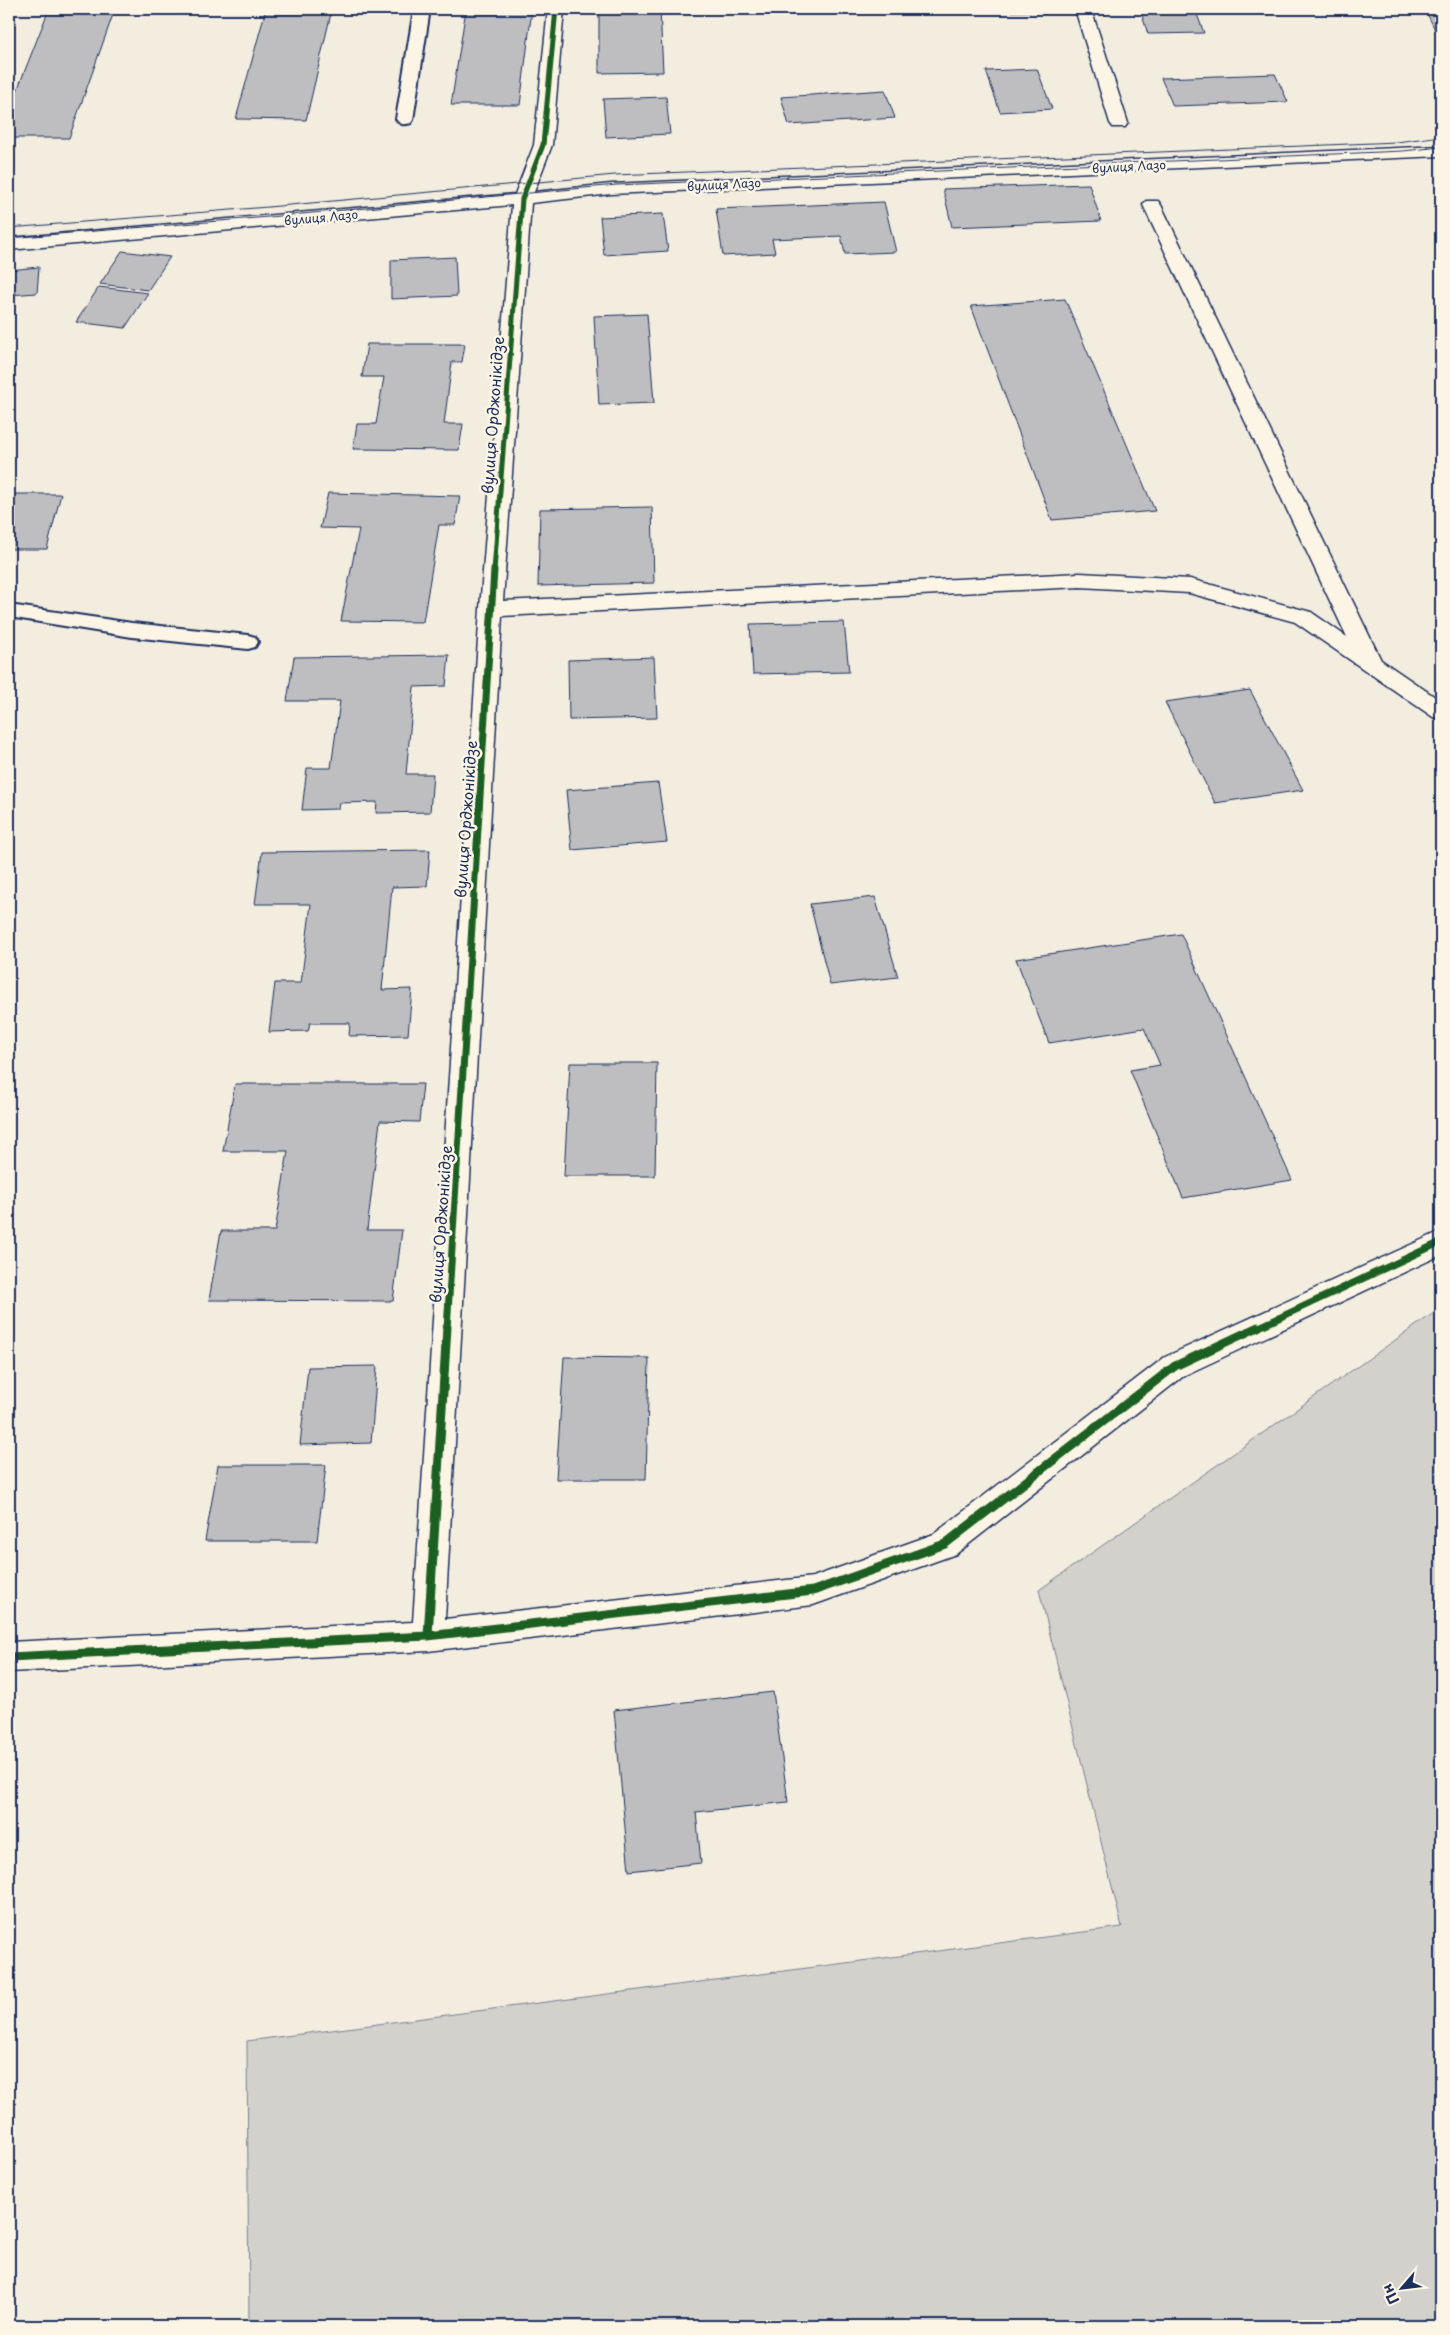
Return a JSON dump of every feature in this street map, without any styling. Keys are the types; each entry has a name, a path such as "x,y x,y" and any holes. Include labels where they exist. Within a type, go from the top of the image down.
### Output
{"street":[{"name":"вулиця Орджонікідзе","path":"428,1636 491,609 522,199 543,144 556,9"},
{"path":"1083,9 1119,124"},
{"name":"вулиця Лазо","path":"9,244 522,199 611,189 1441,151"},
{"path":"1152,205 1372,664"},
{"path":"491,609 1080,580 1190,586 1303,617 1441,712"},
{"path":"9,1657 428,1636 813,1591 945,1544 1175,1366 1441,1242"}],"lane":[{"path":"405,120 422,9"},
{"path":"9,611 132,630 248,642"}],"shaded area":[{"path":"1441,1308 1441,2326 249,2326 247,2041 1122,1927 1039,1590"}],"building":[{"path":"49,9 115,9 69,138 9,138 9,111"},
{"path":"266,9 332,9 306,120 236,119"},
{"path":"466,9 532,9 520,105 451,105"},
{"path":"599,9 660,9 663,72 599,73"},
{"path":"981,9 1035,9 1036,11 982,12"},
{"path":"1140,9 1195,9 1204,33 1148,34"},
{"path":"1425,9 1441,9 1441,42"},
{"path":"1037,69 1052,109 1000,112 986,71"},
{"path":"1275,74 1288,102 1173,106 1161,78"},
{"path":"885,90 895,118 789,125 781,97"},
{"path":"666,97 670,134 606,137 603,99"},
{"path":"1089,184 1101,221 952,227 943,189"},
{"path":"884,202 896,252 845,254 841,236 772,239 775,253 723,256 716,209"},
{"path":"663,214 668,251 604,255 600,217"},
{"path":"122,251 170,257 148,290 100,284"},
{"path":"455,257 457,296 391,299 391,260"},
{"path":"39,267 37,293 9,295 9,270"},
{"path":"99,287 148,293 125,328 76,322"},
{"path":"1065,299 1155,511 1052,520 971,306"},
{"path":"647,314 654,403 599,405 594,316"},
{"path":"367,344 465,344 462,362 452,362 444,424 463,424 459,450 353,449 357,424 376,424 384,377 362,377"},
{"path":"328,493 460,496 455,525 439,525 423,622 341,621 359,529 320,528"},
{"path":"9,494 61,494 47,549 9,549"},
{"path":"652,507 654,583 538,586 540,509"},
{"path":"844,622 849,672 753,674 750,624"},
{"path":"449,655 446,686 414,687 406,774 433,774 430,812 376,813 377,802 339,803 338,809 302,810 307,768 331,768 340,701 287,701 294,657"},
{"path":"654,657 657,718 569,720 568,660"},
{"path":"1250,690 1303,790 1215,803 1165,702"},
{"path":"658,783 667,842 572,850 566,790"},
{"path":"430,850 427,886 392,887 382,990 412,989 408,1035 349,1036 350,1023 310,1023 308,1031 269,1032 275,983 301,983 311,904 255,904 262,852"},
{"path":"875,897 898,977 830,985 810,904"},
{"path":"1181,934 1292,1180 1183,1198 1130,1070 1160,1065 1144,1028 1049,1043 1016,959"},
{"path":"570,1063 657,1063 655,1176 564,1176"},
{"path":"235,1084 423,1084 419,1122 380,1121 367,1230 402,1230 393,1301 209,1300 221,1231 275,1231 288,1151 223,1151"},
{"path":"564,1357 649,1358 646,1479 556,1479"},
{"path":"377,1366 371,1443 300,1445 308,1367"},
{"path":"218,1465 326,1465 317,1541 205,1541"},
{"path":"773,1692 788,1802 696,1812 701,1863 629,1871 614,1710"}],"tram line":[{"path":"9,228 268,207 615,175 1397,142 1441,136"},
{"path":"9,238 269,217 617,185 1403,151 1441,147"}],"cycle path":[{"path":"428,1636 491,609 522,199 543,145 556,9"},
{"path":"9,1657 428,1636 813,1591 945,1544 1175,1366 1441,1242"}]}
